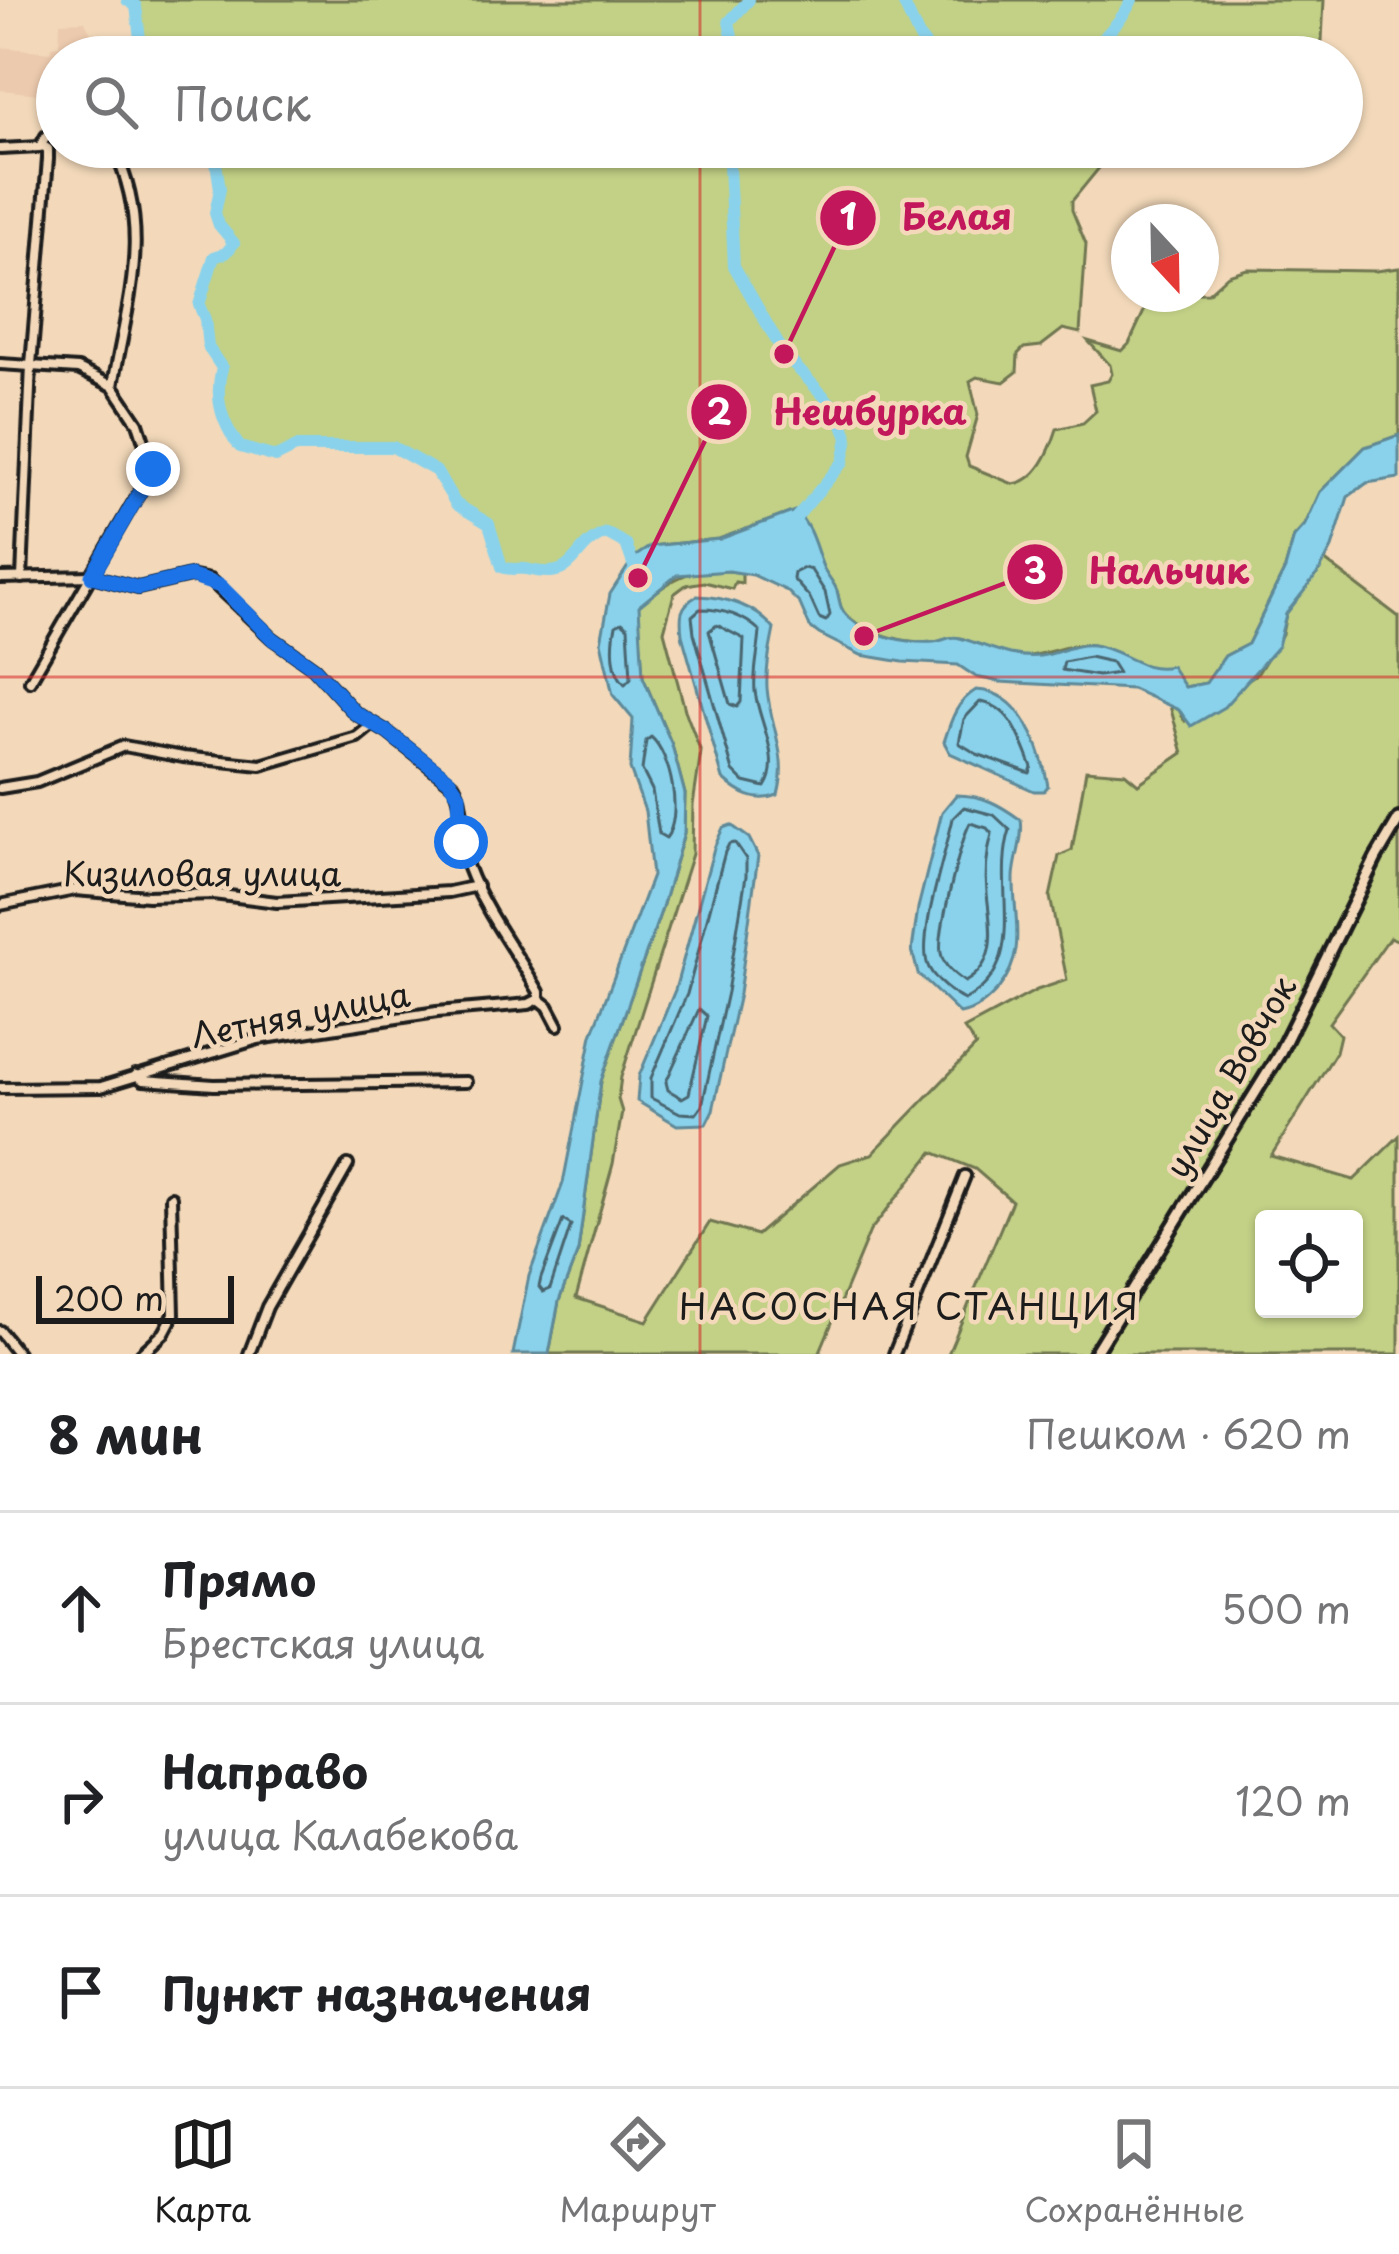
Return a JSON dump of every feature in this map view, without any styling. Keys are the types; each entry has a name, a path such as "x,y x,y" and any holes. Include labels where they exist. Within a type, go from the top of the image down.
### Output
{"street":[{"path":"0,149 36,146"},
{"path":"22,578 31,365 47,168"},
{"path":"113,386 136,268 129,184 122,168"},
{"path":"0,364 78,369 113,386 138,423 153,469 30,681"},
{"path":"0,578 92,576 138,588 190,576 211,580 272,638 314,668 349,708 457,789 461,842 477,886 558,1025"},
{"path":"0,788 37,782 124,746 183,758 261,765 357,737 373,724"},
{"name":"улица Вовчок","path":"1094,1354 1278,1056 1399,819"},
{"name":"Кизиловая улица","path":"0,905 76,890 148,896 213,894 277,902 449,892 477,886"},
{"name":"Летняя улица","path":"0,1088 92,1088 273,1036 539,999"},
{"path":"136,1075 143,1080 214,1085 466,1082"},
{"path":"249,1354 267,1306 348,1165"},
{"path":"894,1354 964,1176"},
{"path":"141,1354 164,1334 174,1314 171,1197"},
{"path":"0,1331 18,1354"}],"shaded area":[{"path":"85,21 92,36 59,36 60,22"},
{"path":"0,47 36,51 36,94 0,90"}],"green space":[{"path":"127,0 1324,0 1322,36 140,36 136,6"},
{"path":"217,168 1099,168 1072,201 1086,244 1080,333 1063,329 1041,346 1024,348 1018,354 1017,372 1004,382 977,377 970,381 978,415 966,457 969,466 1013,484 1022,482 1047,455 1057,429 1083,423 1096,411 1090,385 1108,381 1112,374 1110,365 1088,341 1122,351 1144,312 1219,312 1219,283 1247,269 1399,268 1399,435 1365,447 1320,492 1294,537 1285,569 1248,644 1225,656 1206,683 1185,687 1171,667 1150,667 1093,645 1021,657 960,638 912,641 866,628 842,610 836,588 795,511 719,539 651,546 630,563 625,544 606,533 555,574 502,567 489,524 456,504 436,471 393,447 296,447 276,457 240,447 224,420 219,400 222,368 208,347 199,305 214,257 226,253 234,243 215,212 220,189"},
{"path":"1324,560 1399,617 1399,941 1390,937 1329,1023 1340,1035 1336,1052 1271,1156 1354,1180 1399,1136 1399,1354 948,1354 1012,1201 975,1169 933,1152 870,1231 819,1354 549,1354 559,1301 578,1251 601,1081 684,833 685,794 672,745 643,677 638,606 685,575 710,570 742,573 742,583 735,582 732,589 704,582 686,585 674,594 664,631 701,752 692,854 621,1077 618,1099 622,1112 613,1164 576,1298 647,1321 710,1222 757,1235 840,1164 872,1154 976,1046 964,1029 1037,990 1067,980 1050,897 1059,856 1072,850 1086,770 1125,773 1138,784 1183,753 1170,706 1185,721 1258,673 1282,634 1286,614"}],"water":[{"path":"1399,435 1399,478 1367,483 1348,497 1332,548 1286,614 1278,646 1224,707 1191,726 1179,710 1132,689 1000,682 976,677 958,665 861,655 819,634 787,591 753,575 729,571 677,575 639,606 643,677 672,745 685,794 684,833 601,1081 578,1251 559,1301 549,1354 513,1354 529,1276 563,1183 592,1035 652,876 645,811 630,769 633,719 613,695 601,642 610,594 634,557 651,546 720,539 795,511 809,530 842,610 865,628 912,641 956,637 1029,656 1093,645 1150,666 1171,666 1185,687 1206,683 1225,656 1248,644 1285,569 1294,537 1320,492 1365,447"},
{"path":"697,596 740,604 774,629 767,688 780,754 778,795 748,796 723,779 682,635 682,612"},
{"path":"976,690 1006,700 1027,724 1045,771 1048,786 1044,791 1034,791 950,753 944,742 952,719"},
{"path":"956,795 998,805 1021,820 1022,827 1014,877 1017,934 1013,961 991,997 960,1014 918,974 912,950 942,812"},
{"path":"731,825 749,838 758,856 739,994 713,1110 706,1124 677,1125 637,1101 639,1076 675,990 714,848 723,828"}],"waterway":[{"path":"127,0 136,6 140,36"},
{"path":"732,36 729,22 749,0"},
{"path":"902,0 919,36"},
{"path":"1105,36 1132,0"},
{"path":"217,168 220,189 215,213 234,243 226,253 214,257 199,305 208,347 222,368 221,410 240,447 276,457 296,447 393,447 436,471 456,504 489,524 502,567 558,571 606,533 626,544 638,578"},
{"path":"729,168 734,266 784,354 837,410 848,438 843,462 796,518"}],"place":[{"name":"Белая","path":"784,354"},
{"name":"Нешбурка","path":"638,578"},
{"name":"Нальчик","path":"864,636"}],"district":[{"name":"НАСОСНАЯ СТАНЦИЯ","path":"910,1305"}],"route":[{"path":"153,469 92,576 138,588 190,576 220,586 272,638 314,668 355,713 449,780 459,795 461,842"}]}
